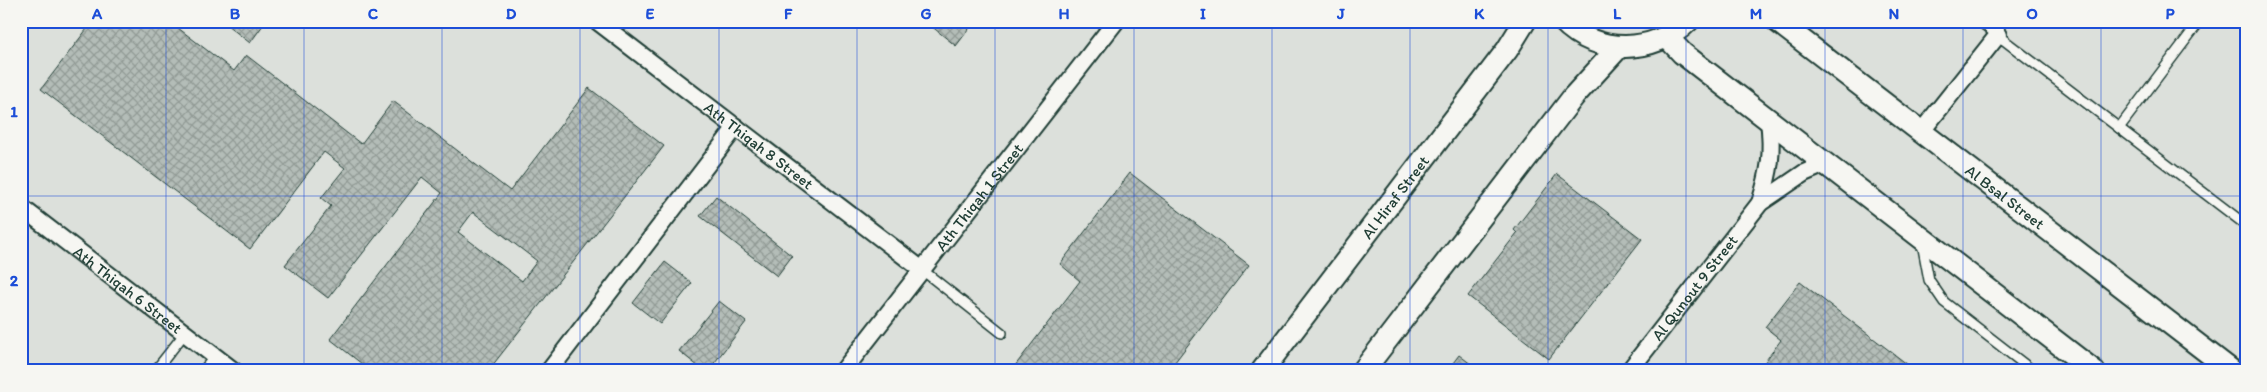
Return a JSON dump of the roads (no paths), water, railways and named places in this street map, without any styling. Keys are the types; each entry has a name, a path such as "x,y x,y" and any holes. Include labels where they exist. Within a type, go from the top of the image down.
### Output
{"street":[{"name":"Ath Thiqah 8 Street","path":"597,21 921,269"},
{"name":"Ath Thiqah 1 Street","path":"843,371 1116,21"},
{"name":"Al Hiraf Street","path":"1262,371 1507,50 1525,21"},
{"path":"1563,21 1570,28 1593,41 1618,47 1652,43 1667,37 1688,21"},
{"name":"Al Bsal Street","path":"1777,21 2232,371"},
{"path":"1921,132 1999,28"},
{"path":"1667,37 1682,53 2094,371"},
{"path":"1363,371 1574,96 1618,47"},
{"name":"Al Qunout 9 Street","path":"1760,203 1770,172 1772,145 1769,120"},
{"path":"549,371 736,127"},
{"name":"Al Qunout 9 Street","path":"1629,371 1760,203 1804,173 1825,164"},
{"name":"Ath Thiqah 6 Street","path":"21,207 234,371"}],"lane":[{"path":"1979,21 1999,28 2119,128 2246,225"},
{"path":"2119,128 2200,21"},
{"path":"1921,238 1929,280 1938,295 1951,308 2033,371"},
{"path":"921,269 1002,333"},
{"path":"155,371 185,333"},
{"path":"203,371 215,356"}]}
